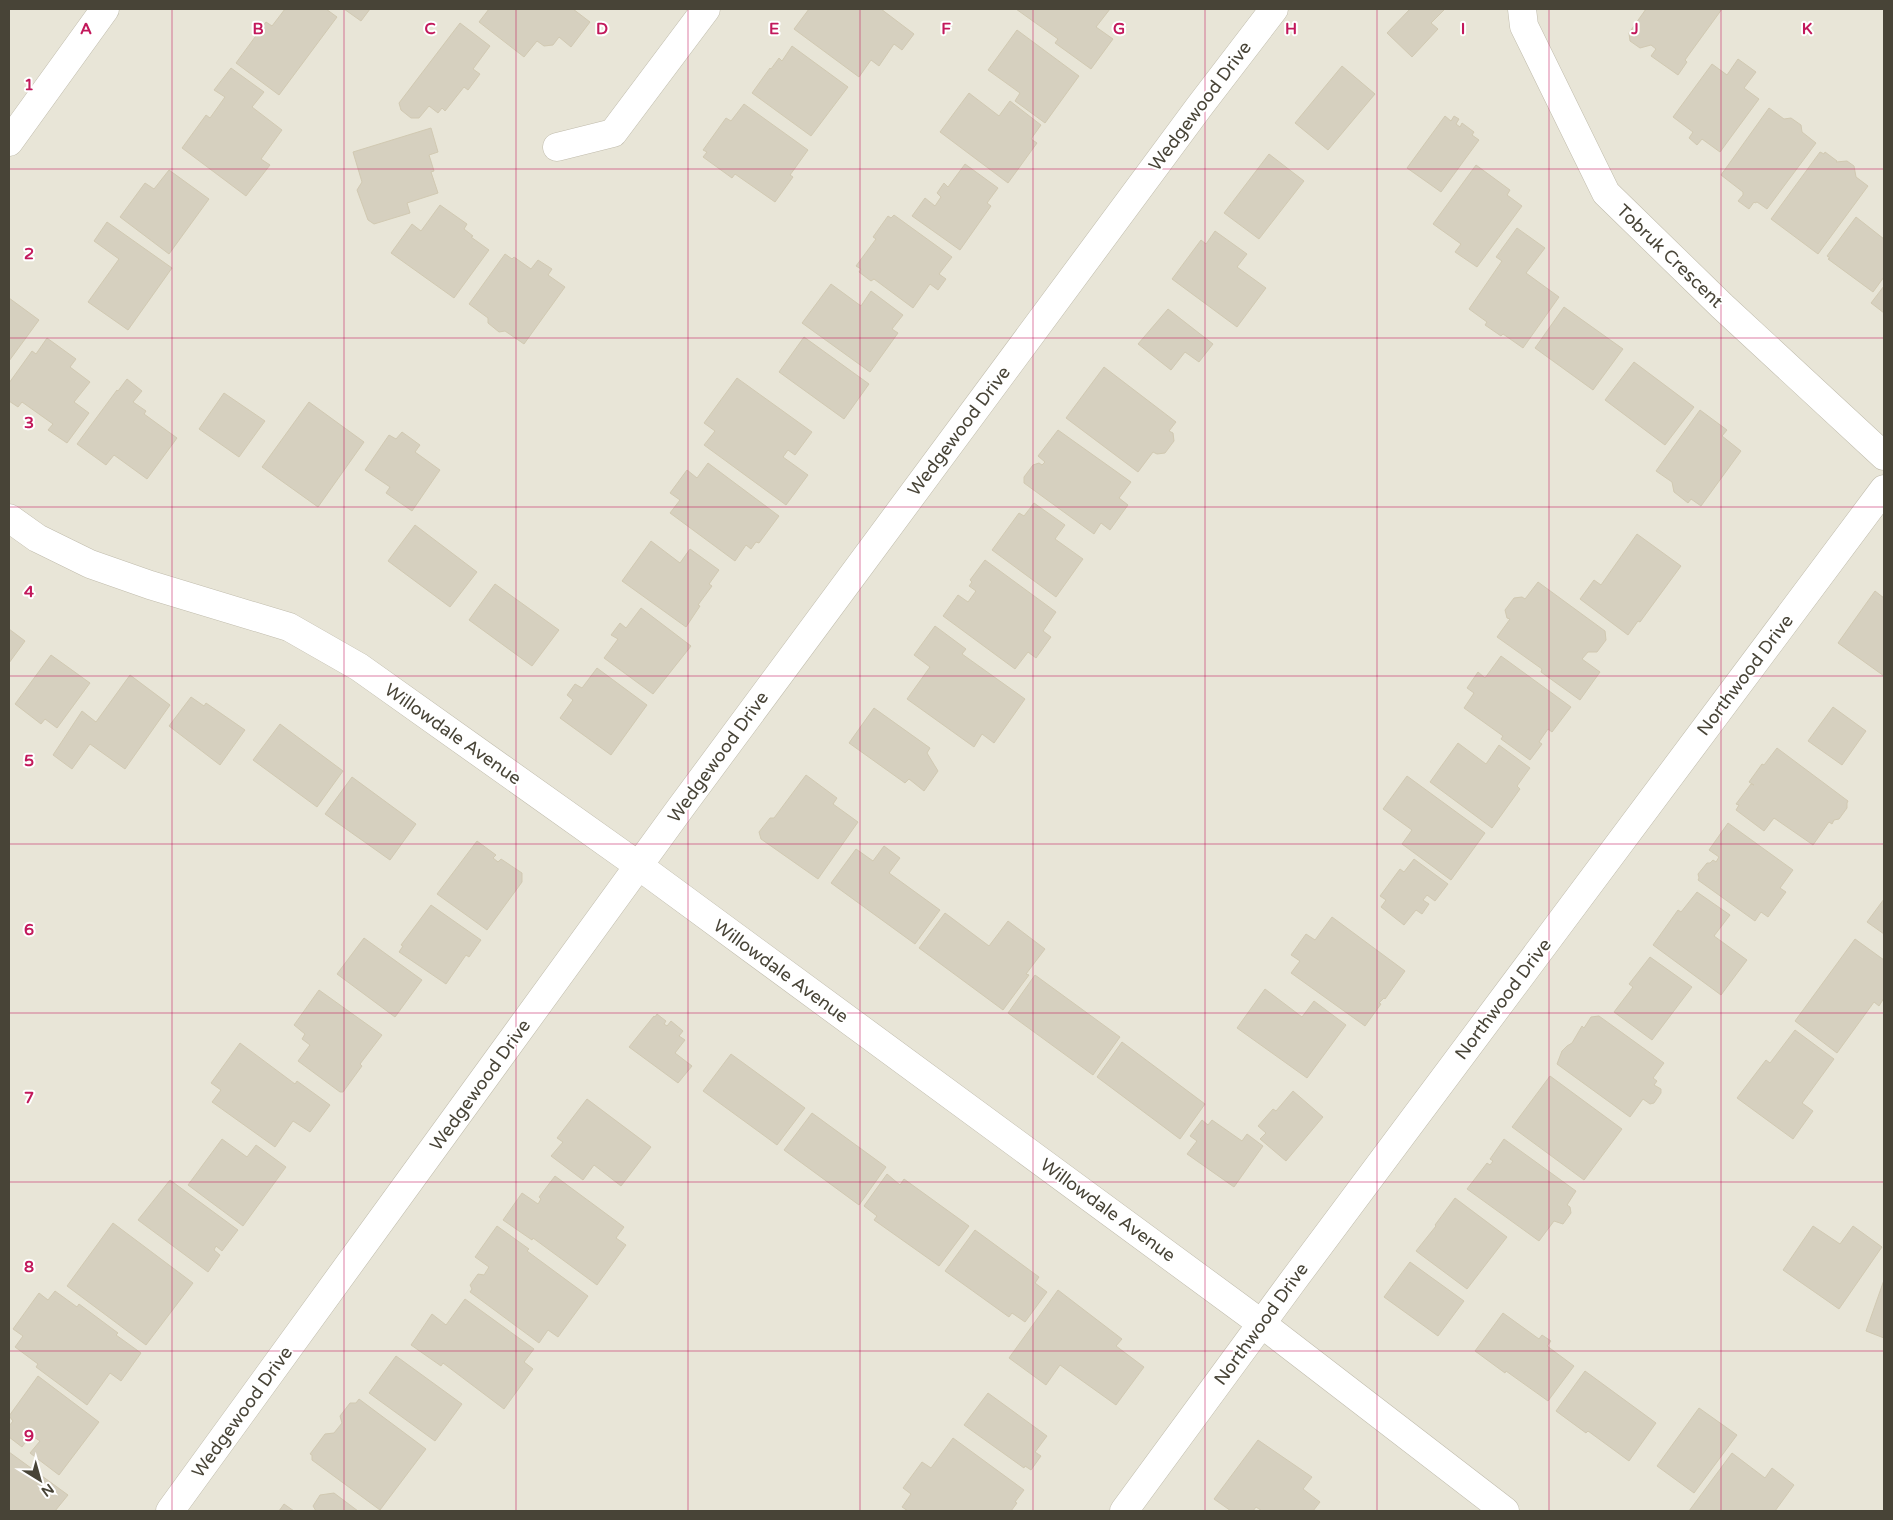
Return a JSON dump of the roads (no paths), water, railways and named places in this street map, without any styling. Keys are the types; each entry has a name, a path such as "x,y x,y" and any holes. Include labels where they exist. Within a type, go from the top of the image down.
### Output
{"street":[{"path":"9,142 105,9"},
{"path":"557,147 613,133 706,9"},
{"name":"Wedgewood Drive","path":"170,1511 679,810 1193,115 1274,9"},
{"name":"Tobruk Crescent","path":"1522,9 1524,26 1606,192 1722,306 1884,456"},
{"name":"Northwood Drive","path":"1124,1511 1884,489"},
{"name":"Willowdale Avenue","path":"9,518 37,538 90,564 150,585 289,627 359,667 639,866 1262,1324 1505,1511"}]}
